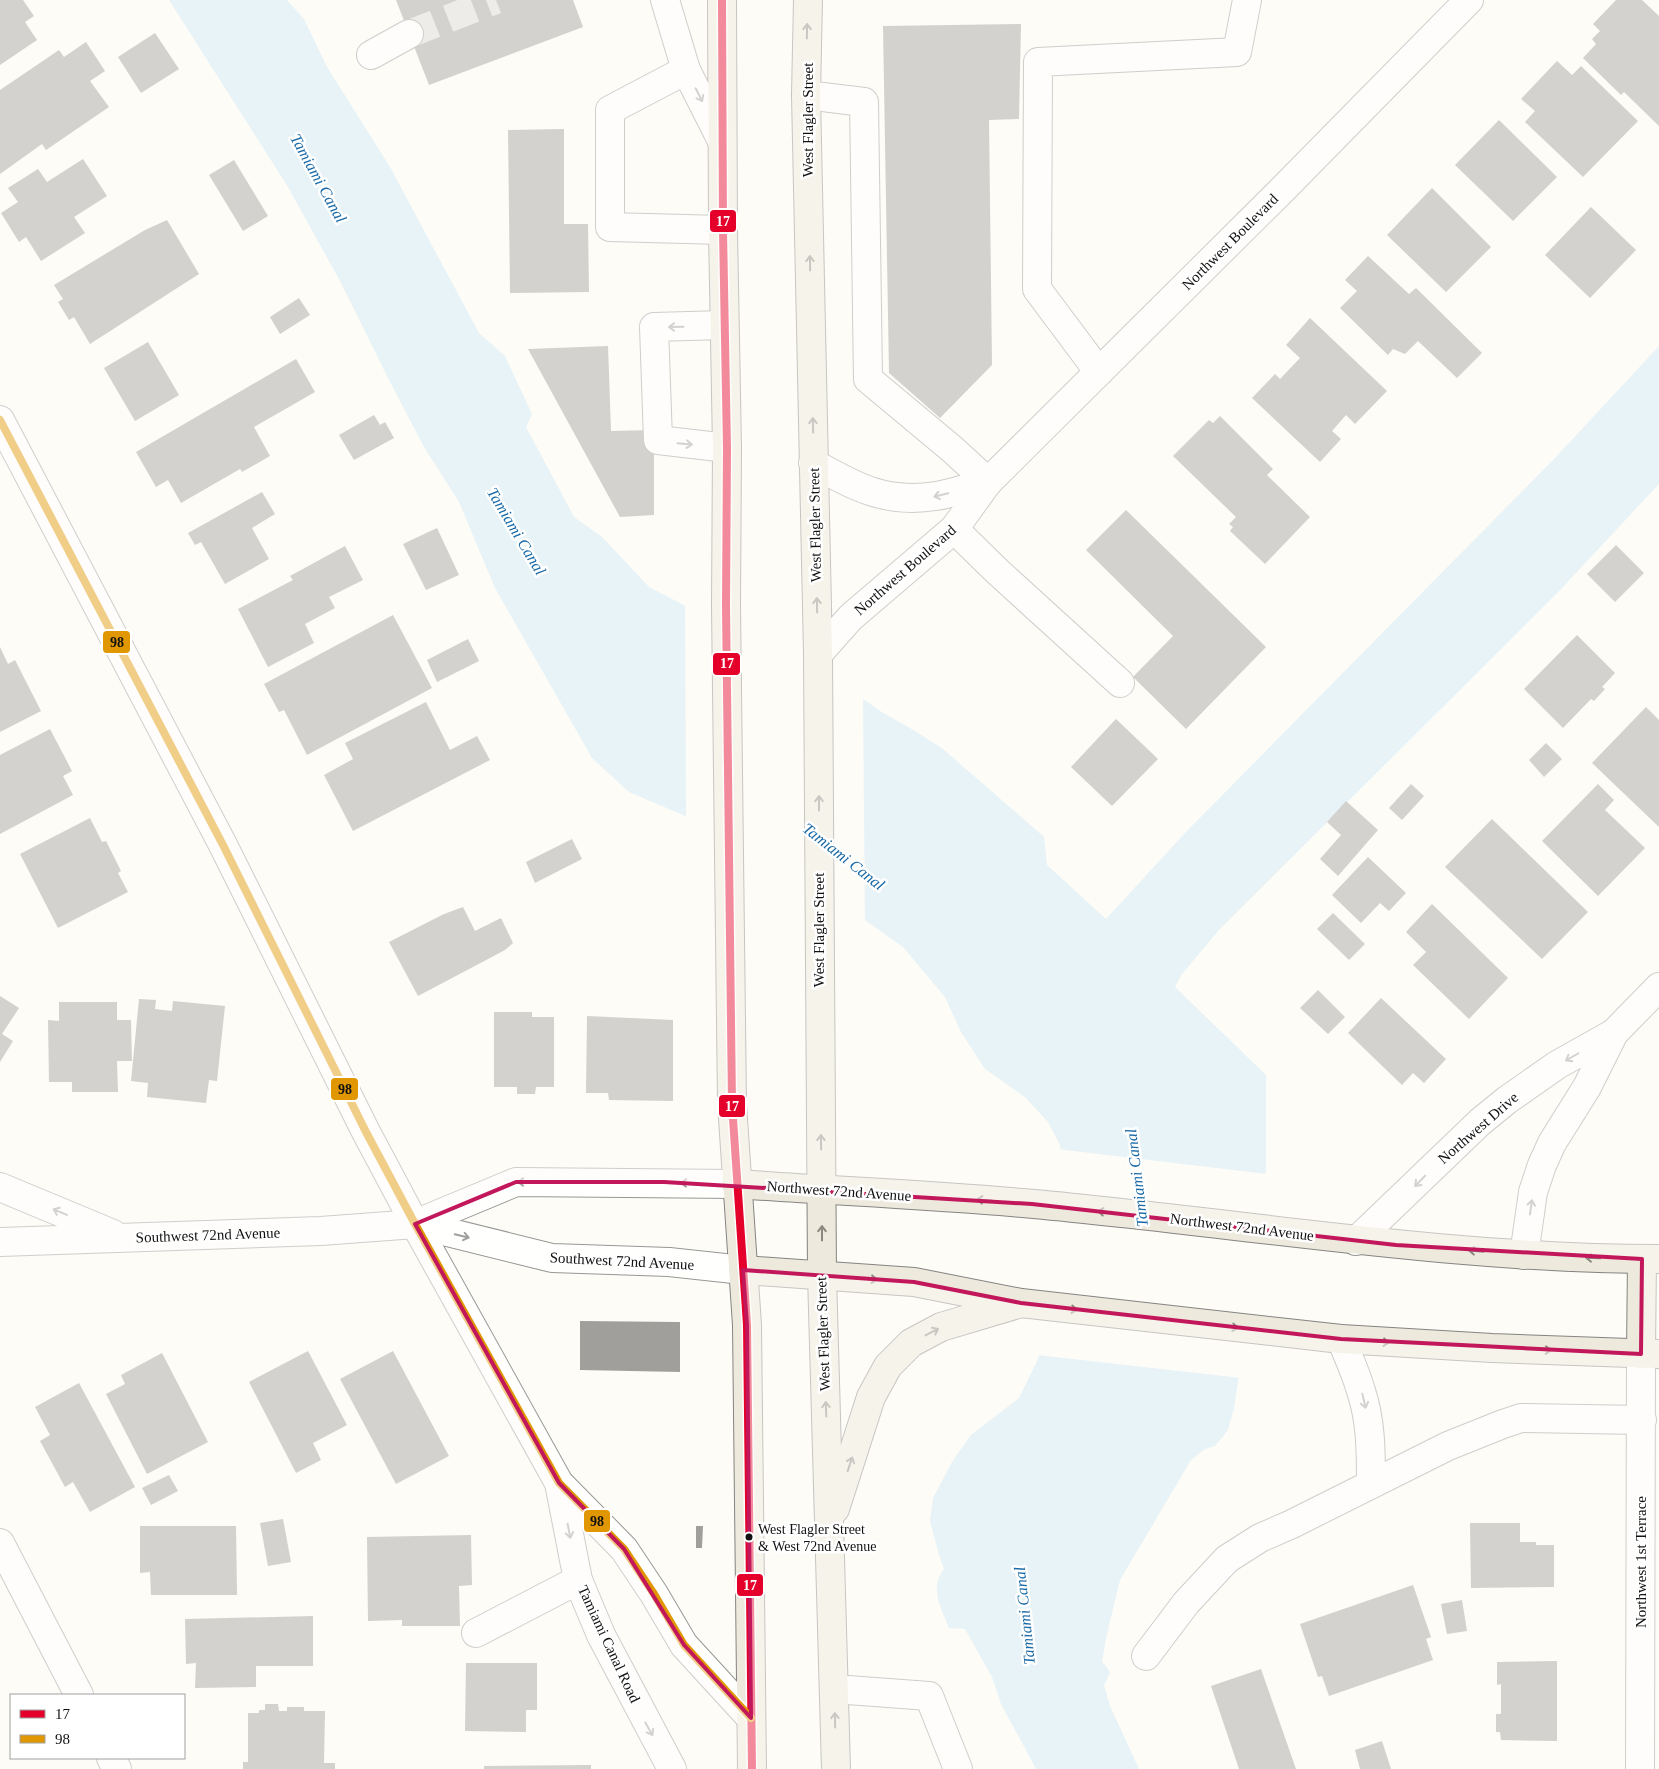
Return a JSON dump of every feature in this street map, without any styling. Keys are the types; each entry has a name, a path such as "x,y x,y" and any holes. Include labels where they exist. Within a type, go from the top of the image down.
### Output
{"main road":[{"path":"722,0 730,1009 732,1126 747,1325 752,1769"},
{"name":"West Flagler Street","path":"808,0 806,95 818,654 822,1275 836,1769"},
{"name":"Northwest 72nd Avenue","path":"736,1184 1032,1204 1293,1232 1356,1241 1524,1255 1650,1259"},
{"path":"743,1270 914,1282 1022,1303 1341,1339 1483,1348 1650,1354 1650,1259"},
{"path":"829,1527 872,1397 888,1366 911,1343 941,1327 1022,1303"}],"street":[{"path":"665,0 686,70 722,141"},
{"path":"1099,372 1037,289 1038,62 1237,52 1247,0"},
{"name":"Northwest Boulevard","path":"818,654 851,617 954,528 988,482 1282,190 1464,1"},
{"path":"371,55 409,34"},
{"path":"686,70 610,110 610,227 723,230"},
{"path":"806,95 864,102 868,379 952,449 988,482"},
{"path":"724,325 654,327 658,440 727,448"},
{"name":"Tamiami Canal Road","path":"0,420 218,836 366,1132 559,1483 624,1548 684,1645 751,1718"},
{"name":"Northwest Boulevard","path":"814,463 849,484 873,493 893,497 916,498 938,496 988,482"},
{"path":"954,528 998,572 1120,683"},
{"name":"Northwest Drive","path":"1356,1241 1413,1189 1480,1122 1506,1100 1557,1065 1614,1033 1659,987"},
{"name":"Northwest Drive","path":"1524,1255 1533,1192 1542,1165 1552,1143 1587,1087 1614,1033"},
{"name":"Southwest 72nd Avenue","path":"415,1224 516,1182 736,1184"},
{"path":"0,1187 121,1238"},
{"name":"Southwest 72nd Avenue","path":"0,1242 321,1231 415,1224 552,1258 669,1262 743,1270"},
{"path":"1341,1339 1362,1391 1370,1435 1371,1484"},
{"name":"Northwest 1st Terrace","path":"1640,1769 1642,1420 1650,1354"},
{"path":"1146,1656 1186,1603 1227,1559 1260,1538 1448,1446 1521,1418 1642,1420"},
{"name":"Tamiami Canal Road","path":"559,1483 578,1580 601,1635 672,1769"},
{"path":"0,1543 78,1694"},
{"path":"476,1633 578,1580"},
{"path":"834,1689 929,1696 958,1769"}],"highlighted area":[{"path":"516,1182 664,1182 1032,1204 1396,1245 1642,1259 1641,1354 1341,1339 1021,1303 914,1282 743,1270 747,1325 751,1718 684,1645 624,1549 559,1483 415,1224"}],"water":[{"name":"Tamiami Canal","path":"169,0 287,0 304,19 327,67 390,167 479,333 505,356 532,414 526,427 574,517 602,537 649,587 859,696 943,749 1044,837 1047,865 1106,919 1185,833 1555,458 1659,346 1659,484 1561,589 1219,930 1182,974 1175,987 1266,1075 1266,1167 1257,1256 1234,1408 1228,1430 1215,1446 1205,1449 1191,1460 1120,1580 1106,1638 1102,1662 1110,1673 1104,1685 1110,1706 1139,1769 1036,1769 1001,1704 992,1677 965,1629 949,1628 940,1606 937,1591 937,1583 944,1569 930,1521 933,1498 952,1462 971,1435 1019,1398 1038,1359 1068,1239 1060,1145 1048,1122 1026,1098 985,1069 961,1032 945,997 903,947 862,918 683,815 629,792 592,758 495,588 459,502 424,447 340,281 288,187"}],"pier":[{"path":"685,603 863,695 865,923 686,820"},
{"path":"1057,1149 1267,1174 1260,1256 1241,1378 1037,1355 1066,1239"}],"building":[{"path":"0,0 23,0 34,16 25,22 37,40 0,65"},
{"path":"396,0 573,0 583,27 429,85"},
{"path":"1616,0 1642,0 1659,16 1659,126 1624,92 1621,95 1583,58 1596,44 1592,39 1600,31 1593,24"},
{"path":"1021,24 1019,119 989,120 992,365 940,418 889,373 883,26"},
{"path":"155,33 179,69 141,93 118,57"},
{"path":"86,42 105,71 90,81 109,107 46,150 42,144 0,174 0,90 59,50 64,57"},
{"path":"1557,61 1572,75 1581,66 1638,121 1583,177 1525,122 1535,111 1521,99"},
{"path":"1499,120 1557,177 1513,221 1455,165"},
{"path":"564,129 564,224 588,224 589,292 510,293 508,130"},
{"path":"83,159 107,196 74,217 85,233 41,261 26,237 19,242 1,213 18,202 8,188 38,169 47,182"},
{"path":"234,160 268,216 243,231 209,175"},
{"path":"1432,188 1491,247 1446,292 1387,235"},
{"path":"1591,207 1636,250 1590,298 1545,255"},
{"path":"167,220 199,274 90,344 74,317 69,320 58,302 63,299 54,285 145,230"},
{"path":"1368,256 1409,294 1416,288 1482,353 1457,378 1418,341 1405,354 1393,349 1388,355 1340,308 1357,291 1345,280"},
{"path":"299,298 310,315 280,334 270,317"},
{"path":"1310,318 1387,391 1355,424 1346,415 1332,431 1341,439 1320,462 1252,398 1275,374 1280,379 1300,358 1286,345"},
{"path":"148,342 179,395 135,421 104,368"},
{"path":"608,346 611,431 654,430 654,515 620,517 528,349"},
{"path":"296,359 315,392 254,427 270,456 242,472 240,469 181,503 168,480 156,487 136,452"},
{"path":"374,415 380,425 385,422 394,438 354,460 339,435"},
{"path":"1220,416 1273,469 1267,475 1310,517 1265,564 1230,531 1233,527 1229,524 1236,517 1173,456 1209,420 1213,423"},
{"path":"262,492 275,514 252,528 269,559 225,584 201,542 195,545 188,533"},
{"path":"1126,510 1266,647 1186,729 1133,677 1173,636 1086,550"},
{"path":"437,528 459,575 426,590 403,544"},
{"path":"1616,545 1644,573 1615,602 1587,574"},
{"path":"345,546 363,580 329,597 335,608 305,624 314,643 268,667 238,609 293,580 290,576"},
{"path":"393,615 432,688 307,755 284,710 279,712 264,684"},
{"path":"1577,635 1615,673 1602,687 1605,689 1594,701 1591,699 1563,728 1524,689"},
{"path":"468,639 479,661 437,682 427,660"},
{"path":"0,647 8,664 15,660 41,711 0,732"},
{"path":"426,702 450,750 477,736 490,760 353,831 324,775 353,759 345,743"},
{"path":"1646,707 1659,720 1659,827 1592,763"},
{"path":"1116,719 1158,759 1112,806 1071,767"},
{"path":"50,729 72,771 63,776 73,795 0,834 0,755"},
{"path":"1546,743 1562,759 1544,777 1529,760"},
{"path":"1411,784 1424,796 1402,820 1389,808"},
{"path":"1598,784 1614,800 1605,810 1645,848 1598,896 1542,841"},
{"path":"1346,801 1378,830 1338,876 1320,859 1341,835 1327,822"},
{"path":"90,818 102,842 106,841 121,871 118,873 128,892 58,928 20,854"},
{"path":"1492,819 1588,912 1542,959 1445,867"},
{"path":"572,839 582,859 535,883 526,862"},
{"path":"1368,857 1406,893 1389,911 1380,903 1361,923 1332,895"},
{"path":"1432,904 1508,978 1469,1019 1413,965 1426,952 1406,932"},
{"path":"463,907 475,931 501,918 513,943 505,950 418,996 389,942 444,914"},
{"path":"1333,913 1365,944 1349,960 1317,929"},
{"path":"1318,990 1345,1017 1328,1034 1300,1008"},
{"path":"0,996 19,1008 2,1034 13,1041 0,1062"},
{"path":"1381,998 1446,1059 1424,1083 1413,1073 1402,1085 1348,1033"},
{"path":"139,999 156,1000 155,1009 172,1011 173,1001 225,1006 217,1081 209,1080 206,1103 147,1097 148,1083 131,1081"},
{"path":"59,1002 117,1002 117,1020 131,1020 132,1061 117,1061 118,1092 72,1092 72,1082 49,1082 48,1020 59,1021"},
{"path":"494,1012 532,1012 532,1017 554,1017 554,1087 536,1087 535,1094 517,1094 517,1087 494,1087"},
{"path":"587,1016 673,1020 673,1101 609,1100 608,1093 586,1093"},
{"path":"580,1321 680,1322 680,1372 580,1370"},
{"path":"308,1351 347,1425 313,1443 321,1460 296,1473 249,1382"},
{"path":"393,1351 449,1456 396,1484 340,1379"},
{"path":"162,1353 208,1442 147,1474 106,1394 125,1384 121,1375"},
{"path":"79,1383 135,1487 90,1512 73,1482 65,1487 40,1441 50,1435 35,1407"},
{"path":"169,1475 178,1491 151,1505 142,1488"},
{"path":"283,1519 291,1562 268,1566 260,1523"},
{"path":"1470,1523 1520,1523 1520,1542 1536,1542 1536,1545 1554,1545 1554,1587 1471,1588"},
{"path":"140,1526 236,1526 237,1595 151,1595 150,1572 140,1573"},
{"path":"696,1526 703,1526 702,1548 696,1548"},
{"path":"471,1535 472,1585 459,1586 460,1626 402,1626 402,1620 368,1621 367,1537"},
{"path":"1413,1585 1431,1637 1426,1639 1433,1660 1329,1696 1322,1676 1318,1677 1300,1624"},
{"path":"1462,1600 1467,1631 1447,1634 1441,1604"},
{"path":"313,1616 313,1666 256,1666 256,1687 195,1688 196,1663 186,1664 185,1619"},
{"path":"1557,1661 1557,1741 1501,1740 1500,1732 1496,1732 1496,1714 1501,1714 1501,1684 1497,1685 1497,1662"},
{"path":"466,1663 537,1663 537,1710 526,1710 526,1732 465,1731"},
{"path":"1261,1669 1296,1769 1239,1769 1211,1686"},
{"path":"265,1704 278,1704 279,1711 287,1711 287,1707 304,1707 304,1711 325,1711 324,1763 335,1763 335,1769 243,1769 243,1762 248,1762 248,1713 259,1713 259,1710 265,1710"},
{"path":"1382,1741 1391,1769 1360,1769 1355,1750"},
{"path":"591,1765 591,1769 484,1769 484,1766"}],"tunnel":[{"path":"409,34 496,0"}],"transit line":[{"name":"17","path":"722,0 732,1104 747,1325 752,1769"},
{"name":"98","path":"0,420 223,845 366,1132 559,1483 624,1549 654,1594 684,1645 751,1718"}],"place":[{"name":"West Flagler Street & West 72nd Avenue","path":"749,1537"}]}
